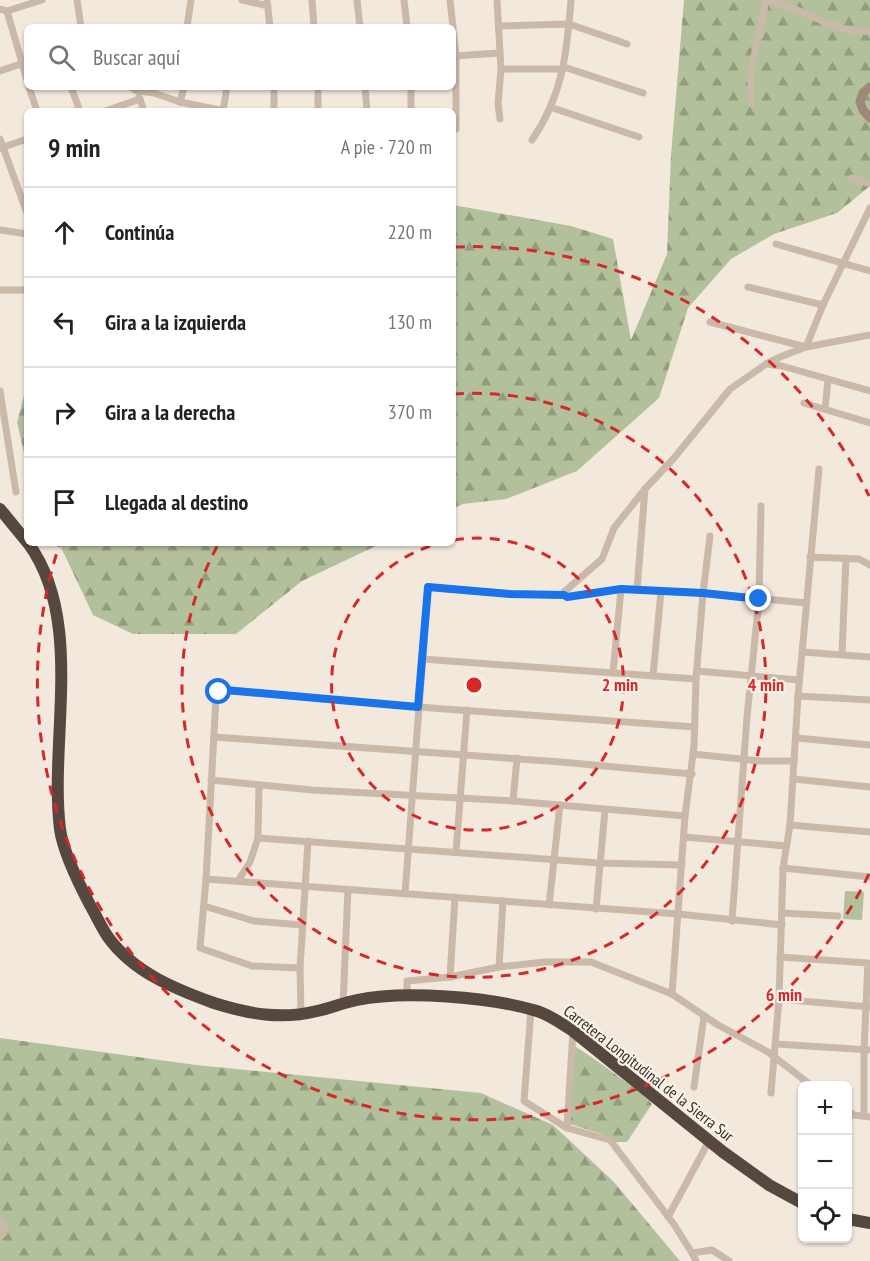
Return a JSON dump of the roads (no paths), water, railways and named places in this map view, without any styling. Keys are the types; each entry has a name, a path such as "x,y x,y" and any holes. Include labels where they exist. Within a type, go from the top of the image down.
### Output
{"highway":[{"name":"Carretera Longitudinal de la Sierra Sur","path":"0,508 24,538"},
{"name":"Carretera Longitudinal de la Sierra Sur","path":"29,546 45,576 53,600 62,656 60,831 77,878 107,936 122,954 172,987 243,1012 268,1016 301,1015 357,1000 398,995 502,1003 531,1010 556,1020 573,1031 709,1141 769,1185 798,1201"},
{"path":"852,1221 869,1227"}],"street":[{"path":"0,71 24,63 2,10 42,0"},
{"path":"77,0 81,24"},
{"path":"187,24 191,0"},
{"path":"242,0 267,3 270,24"},
{"path":"312,0 314,24"},
{"path":"357,0 360,24"},
{"path":"404,0 407,24"},
{"path":"450,0 453,24"},
{"path":"497,0 501,69 498,104 500,118"},
{"path":"532,140 550,106 564,68 571,0"},
{"path":"751,103 751,71 766,0 796,8 852,32 870,31"},
{"path":"499,26 569,24 627,44"},
{"path":"456,56 500,53"},
{"path":"501,69 564,68 643,93"},
{"path":"870,87 863,93 860,102 870,118"},
{"path":"30,90 37,108"},
{"path":"72,90 79,108"},
{"path":"133,90 139,95 143,108"},
{"path":"111,108 154,90 180,102 209,108"},
{"path":"180,102 183,90"},
{"path":"224,108 227,90"},
{"path":"274,90 274,108"},
{"path":"318,90 318,108"},
{"path":"365,90 367,108"},
{"path":"411,90 411,108"},
{"path":"455,90 455,108"},
{"path":"550,106 639,137"},
{"path":"0,139 1,148 24,206"},
{"path":"1,148 24,140"},
{"path":"852,178 870,184"},
{"path":"806,347 823,305 870,208"},
{"path":"0,230 24,234"},
{"path":"776,244 870,271"},
{"path":"748,287 823,305"},
{"path":"0,290 24,290"},
{"path":"710,322 806,347"},
{"path":"564,595 565,589 602,559 614,528 730,389 766,364 806,347 870,335"},
{"path":"766,364 870,391"},
{"path":"825,409 828,380"},
{"path":"0,391 16,492"},
{"path":"804,402 870,423"},
{"path":"771,1093 779,999 783,868 790,825 799,680 819,470"},
{"path":"638,590 645,489"},
{"path":"732,921 759,599 761,506"},
{"path":"672,994 684,837 692,774 703,593 710,537"},
{"path":"810,557 859,559 870,565"},
{"path":"842,654 846,558"},
{"path":"405,894 428,587 567,597 621,589 703,593 807,603"},
{"path":"613,673 621,589"},
{"path":"652,676 661,591"},
{"path":"803,652 870,657"},
{"path":"422,659 652,676 697,675 799,680"},
{"path":"300,968 252,966 200,948 216,697 219,692 225,690 418,707 695,727"},
{"path":"798,696 870,700"},
{"path":"456,852 462,798 467,710"},
{"path":"214,737 517,758 692,774"},
{"path":"797,738 870,745"},
{"path":"693,754 794,761"},
{"path":"513,801 517,758"},
{"path":"794,779 870,787"},
{"path":"211,780 513,801 686,816"},
{"path":"238,881 250,862 258,838 259,785"},
{"path":"549,905 560,805"},
{"path":"596,909 605,810"},
{"path":"790,825 870,832"},
{"path":"684,837 786,846"},
{"path":"258,838 599,863 682,865"},
{"path":"301,1015 300,968 308,842"},
{"path":"783,868 870,877"},
{"path":"206,879 782,925"},
{"path":"343,1004 348,890"},
{"path":"450,977 454,897"},
{"path":"499,967 503,901"},
{"path":"204,906 254,921 302,925"},
{"path":"782,914 838,916"},
{"path":"780,957 868,963 867,1117 852,1114"},
{"path":"407,996 407,981 450,977 499,967 545,962 591,962 672,994 734,1035 761,1048 805,1081"},
{"path":"779,999 868,1007"},
{"path":"531,1010 524,1101 567,1128 610,1140 668,1217 696,1261"},
{"path":"694,1087 704,1016"},
{"path":"567,1128 573,1031"},
{"path":"776,1044 867,1050"},
{"path":"668,1217 709,1141"},
{"path":"0,1220 4,1233 0,1236"},
{"path":"693,1253 712,1250 729,1261"}]}
